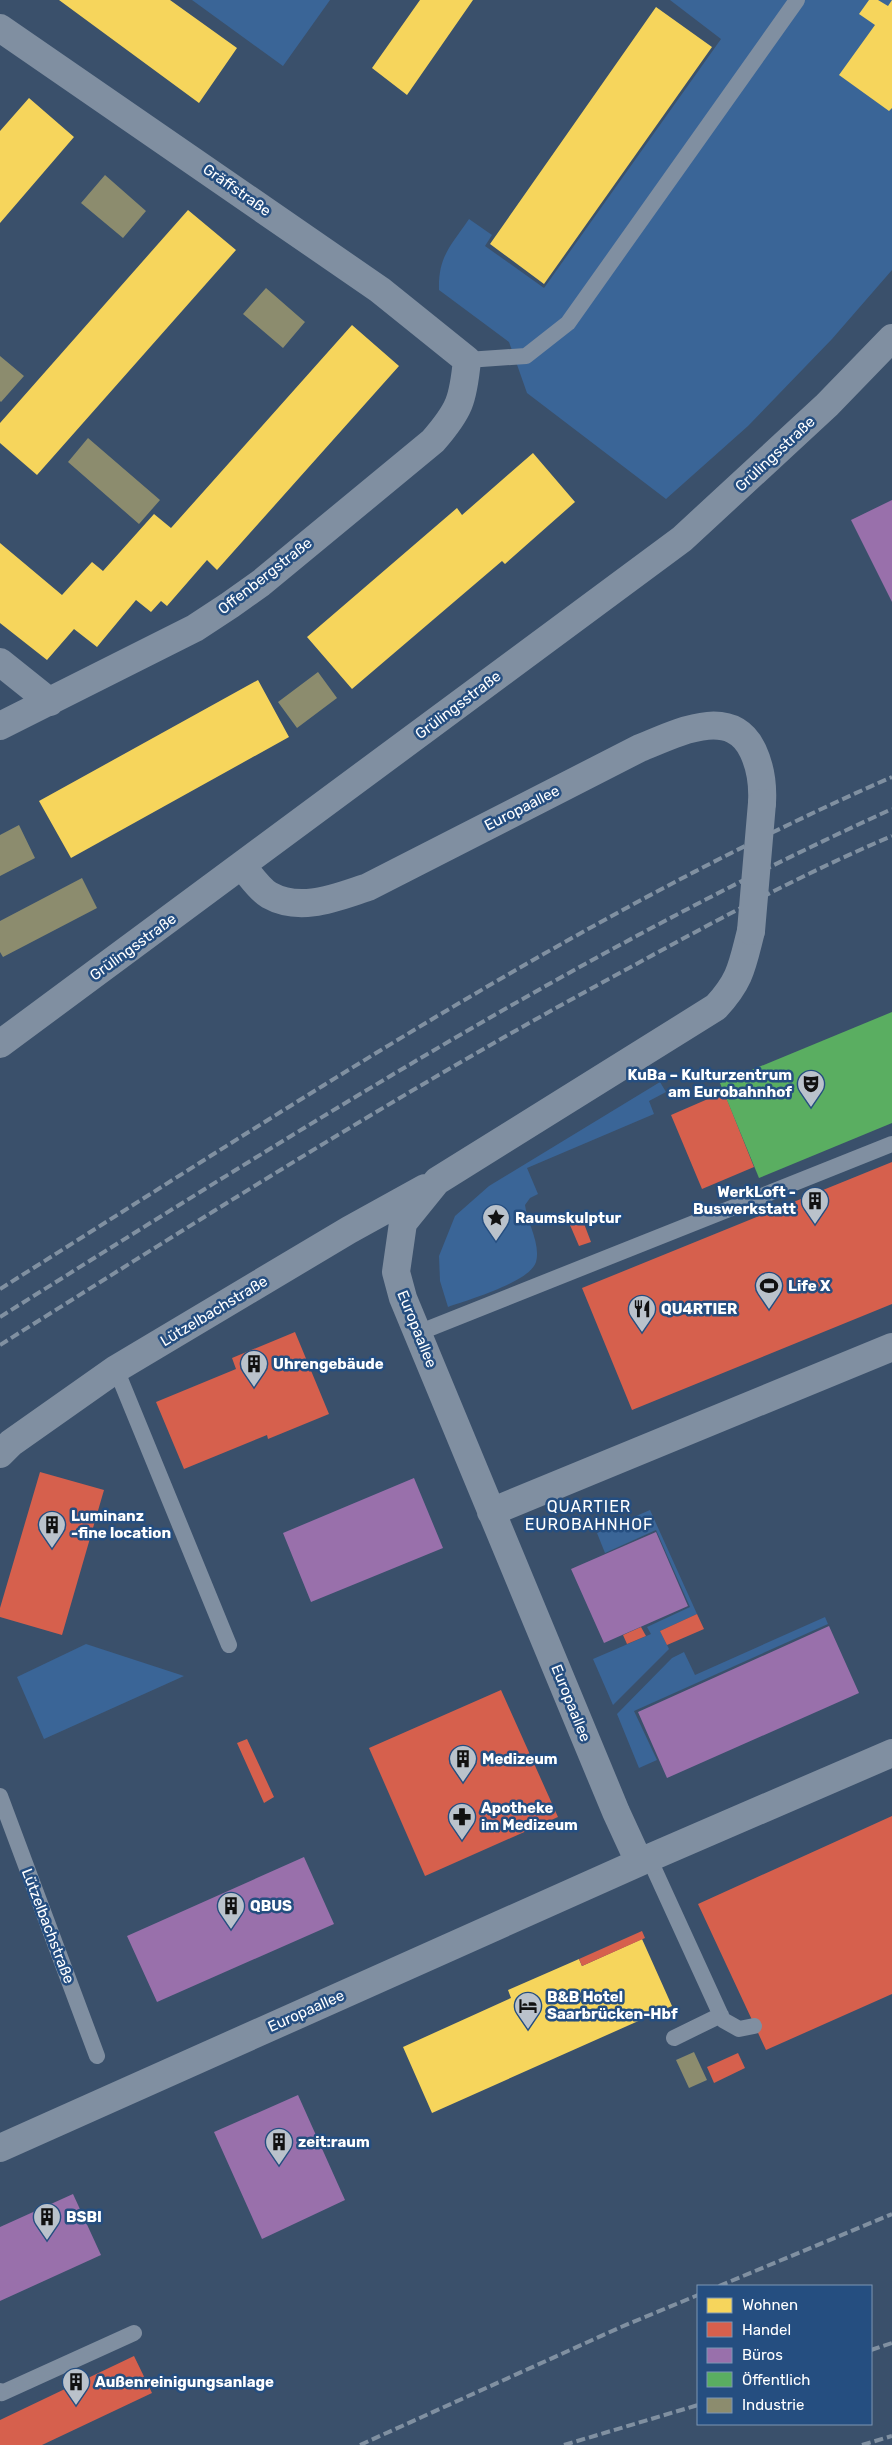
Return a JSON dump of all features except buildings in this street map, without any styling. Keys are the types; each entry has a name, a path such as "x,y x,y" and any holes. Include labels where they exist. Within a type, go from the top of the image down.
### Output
{"street":[{"name":"Gräffstraße","path":"0,28 380,290 467,360"},
{"name":"Grülingsstraße","path":"0,1044 682,538 827,405 892,338"},
{"name":"Offenbergstraße","path":"0,726 195,628 261,583 433,441 451,419 464,393 467,360"},
{"path":"0,662 50,702"},
{"name":"Europaallee","path":"242,866 269,894 288,902 313,903 368,887 640,748 677,733 706,725 723,726 748,740 757,760 763,792 751,932 744,965 732,989 716,1008 437,1181 403,1222 398,1249 396,1272 403,1298 491,1512 644,1860"},
{"name":"Lützelbachstraße","path":"0,1454 11,1443 116,1369 350,1230 437,1181"},
{"path":"491,1512 892,1347"},
{"name":"Europaallee","path":"0,2148 644,1860 892,1753"}],"lane":[{"path":"467,360 526,356 568,323 797,0"},
{"path":"418,1333 892,1144"},
{"path":"116,1369 229,1645"},
{"name":"Lützelbachstraße","path":"0,1796 97,2056"},
{"path":"644,1860 721,2016 727,2024 739,2029 754,2026"},
{"path":"674,2038 721,2016"},
{"path":"0,2392 2,2393 134,2333"}],"shaded area":[{"path":"192,0 330,0 283,66"},
{"path":"670,0 892,0 892,270 832,339 748,426 666,499 527,393 509,342 439,290 439,278 443,260 451,244 469,219 492,235 485,246 544,288 721,39"},
{"path":"660,1082 666,1092 649,1101 654,1114 527,1168 538,1194 530,1198 525,1205 537,1248 536,1262 523,1276 511,1283 448,1307 440,1281 439,1256 455,1216 489,1186"},
{"path":"650,1510 697,1614 660,1631 669,1649 613,1705 593,1659 651,1634 647,1627 690,1607 656,1530 605,1553 597,1533"},
{"path":"825,1617 828,1624 634,1711 657,1760 639,1768 617,1714 672,1658 684,1652 695,1675"},
{"path":"86,1644 184,1676 44,1739 17,1677"}],"railway":[{"path":"0,1289 327,1083 437,1016 548,952 661,890 775,831 892,777"},
{"path":"0,1317 328,1114 549,984 776,864 892,809"},
{"path":"0,1345 311,1151 548,1012 661,950 792,882 892,836"},
{"path":"721,2285 892,2214"},
{"path":"360,2445 621,2327 697,2295"},
{"path":"872,2350 892,2343"},
{"path":"564,2445 697,2405"},
{"path":"862,2445 892,2436"}],"place":[{"name":"KuBa – Kulturzentrum am Eurobahnhof","path":"811,1108"},
{"name":"WerkLoft - Buswerkstatt","path":"815,1225"},
{"name":"Raumskulptur","path":"496,1242"},
{"name":"Life X","path":"769,1310"},
{"name":"QU4RTIER","path":"642,1333"},
{"name":"Uhrengebäude","path":"254,1388"},
{"name":"Luminanz -fine location","path":"52,1549"},
{"name":"Medizeum","path":"463,1783"},
{"name":"Apotheke im Medizeum","path":"462,1841"},
{"name":"QBUS","path":"231,1930"},
{"name":"B&B Hotel Saarbrücken-Hbf","path":"528,2030"},
{"name":"zeit:raum","path":"279,2166"},
{"name":"BSBI","path":"47,2241"},
{"name":"Außenreinigungsanlage","path":"76,2406"}],"district":[{"name":"QUARTIER EUROBAHNHOF","path":"589,1515"}]}
